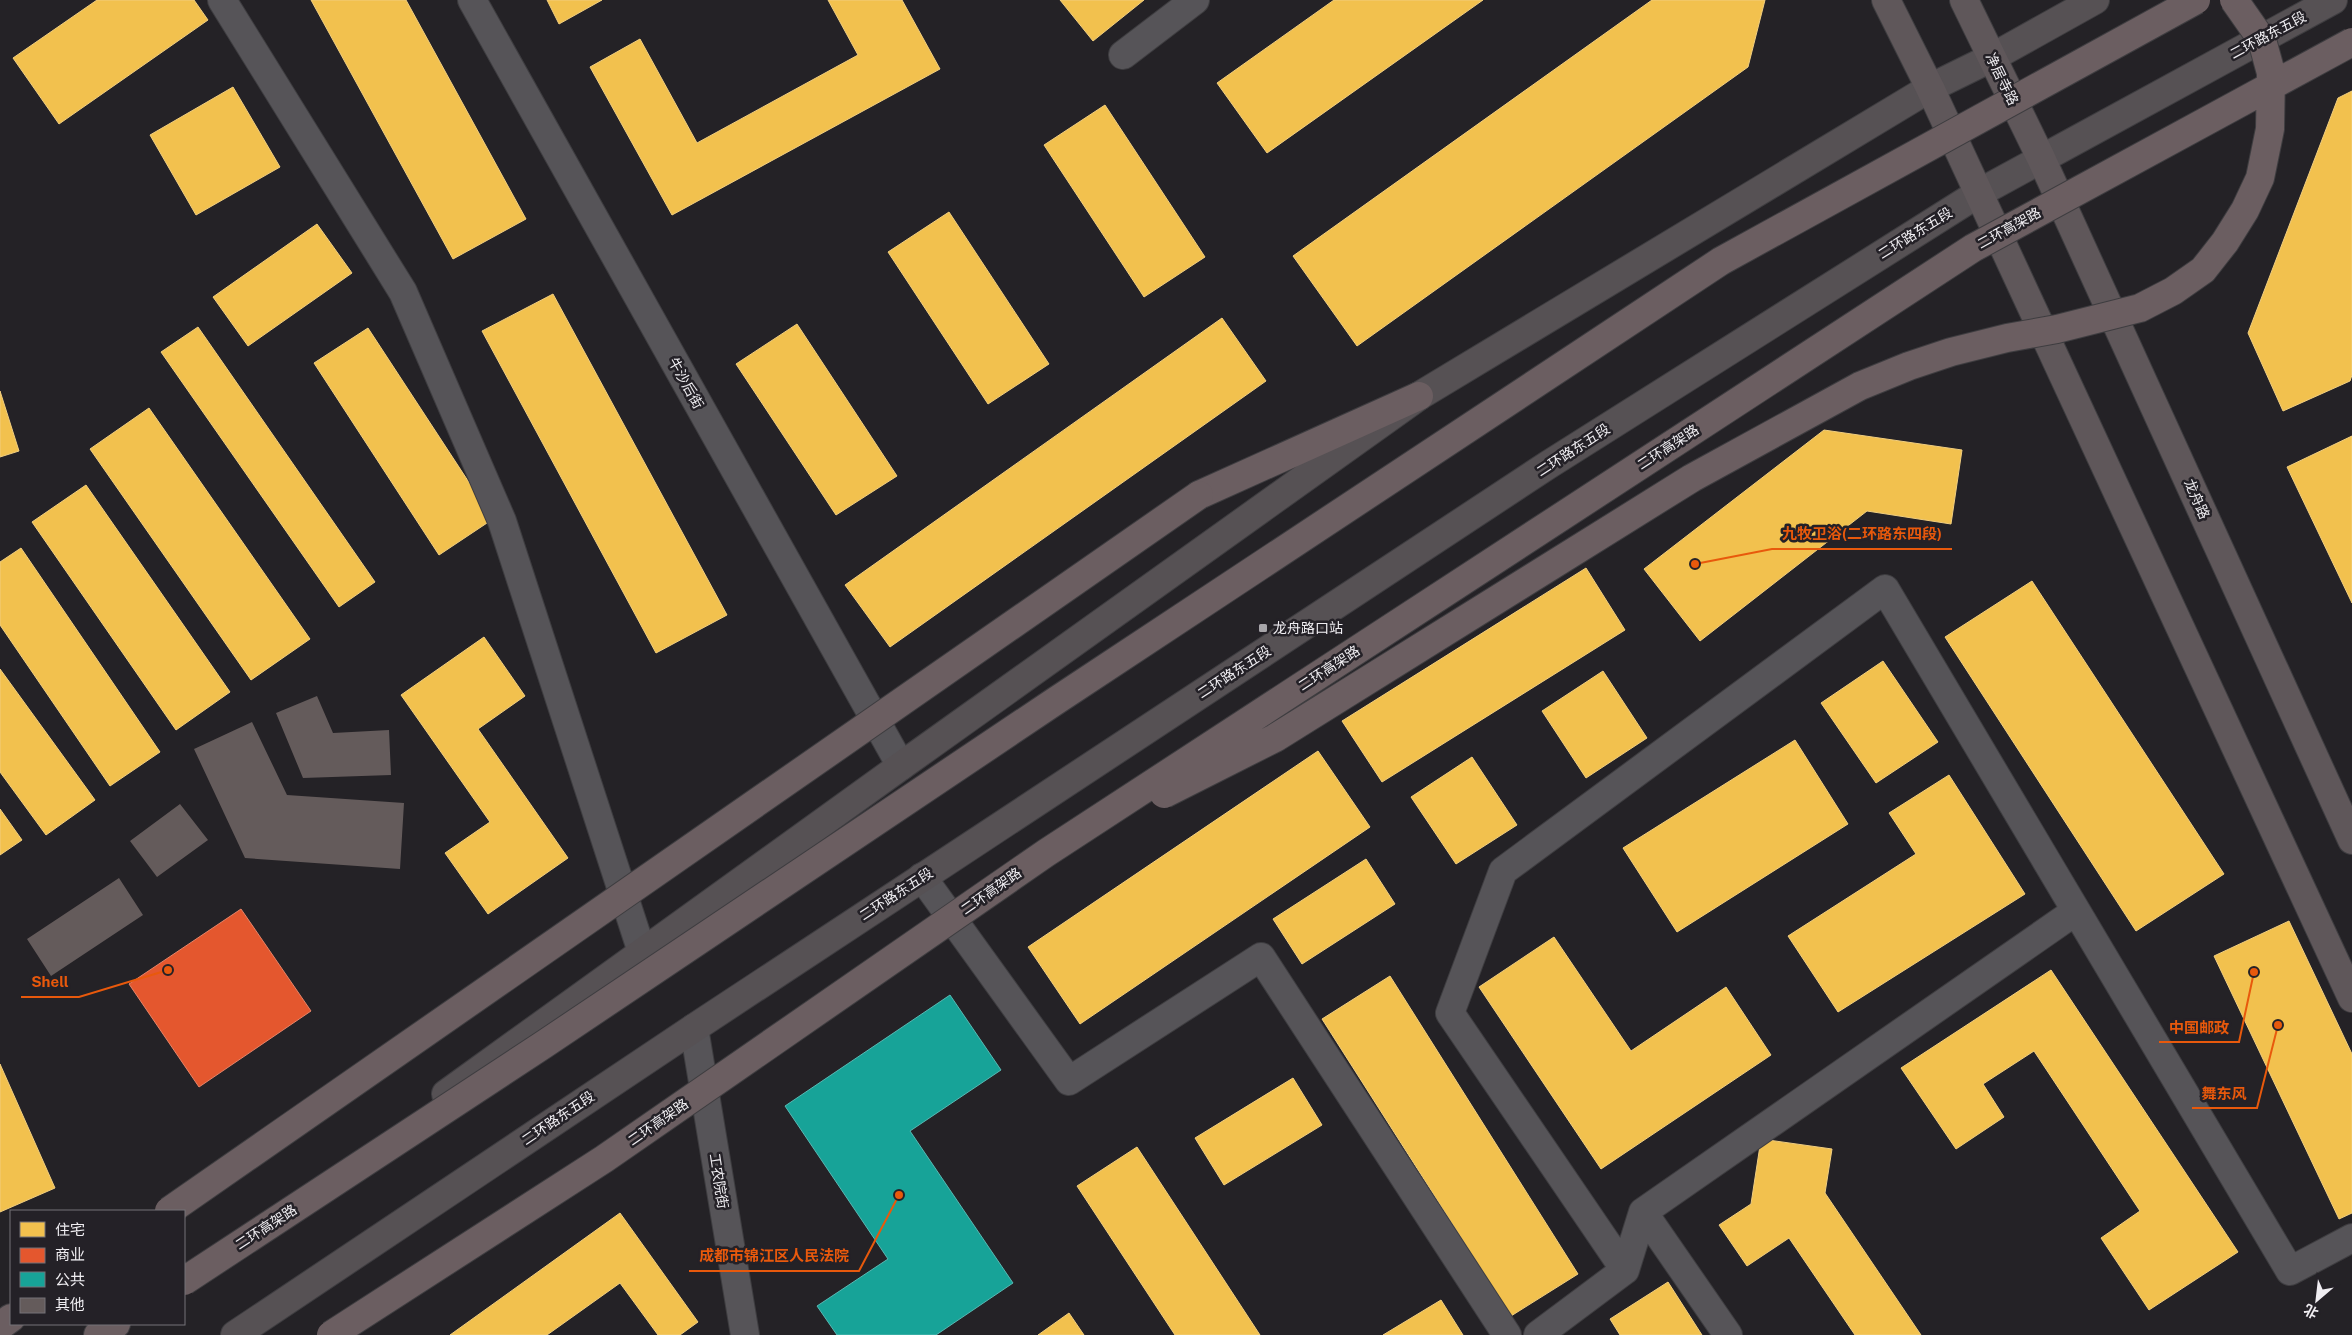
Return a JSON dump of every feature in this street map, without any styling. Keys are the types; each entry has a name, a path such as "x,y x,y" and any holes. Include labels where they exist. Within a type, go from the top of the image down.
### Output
{"highway":[{"name":"二环高架路","path":"185,1282 543,1045 1062,696 1721,261 2196,0"},
{"path":"1046,853 1275,738 1692,478 1860,386 1909,366 1951,352 2007,338 2057,329 2140,308 2173,291 2203,270 2226,242 2253,194 2260,178 2270,129 2271,74 2262,40 2234,0"},
{"name":"二环高架路","path":"331,1335 604,1159 1046,853 1973,248 2352,42"},
{"path":"169,1210 1199,495 1419,396"},
{"path":"98,1335 114,1325"}],"main road":[{"path":"1886,0 1930,88 2352,998"},
{"name":"净居寺路","path":"1964,0 2041,158"},
{"path":"185,1282 642,952 1419,396 1930,88 1991,58 2095,0"},
{"name":"二环路东五段","path":"235,1335 922,877 1548,466 1979,193 2333,0"},
{"name":"龙舟路","path":"2041,158 2352,840"},
{"path":"114,1335 129,1325"}],"street":[{"path":"222,0 403,292 502,521 642,952"},
{"name":"牛沙后街","path":"472,0 901,766"},
{"path":"1122,55 1195,0"},
{"path":"1625,1270 1450,1013 1503,871 1884,589 2290,1271 2352,1238"},
{"path":"922,877 1069,1081 1261,957 1507,1335"},
{"path":"1538,1335 1625,1270 1643,1212 2076,911"},
{"name":"工农院街","path":"694,1028 745,1335"},
{"path":"1643,1212 1728,1335"}],"building: 住宅":[{"path":"97,0 194,0 208,20 59,124 13,58"},
{"path":"311,0 406,0 526,219 453,259"},
{"path":"547,0 602,0 559,24"},
{"path":"828,0 902,0 940,69 672,215 590,67 640,39 697,143 858,55"},
{"path":"1060,0 1144,0 1093,41"},
{"path":"1334,0 1483,0 1267,153 1217,83"},
{"path":"1652,0 1765,0 1748,67 1357,346 1293,256"},
{"path":"233,87 280,167 196,215 150,135"},
{"path":"2352,91 2352,375 2350,381 2283,411 2248,333 2338,98"},
{"path":"1105,105 1205,257 1144,297 1044,145"},
{"path":"949,212 1049,364 988,404 888,252"},
{"path":"317,224 352,273 248,346 213,297"},
{"path":"553,294 727,615 656,653 482,331"},
{"path":"1222,318 1266,381 890,647 845,585"},
{"path":"797,324 897,476 836,515 736,364"},
{"path":"198,327 375,582 339,607 161,352"},
{"path":"368,328 493,519 439,555 314,363"},
{"path":"0,391 19,451 0,457"},
{"path":"149,408 310,639 251,680 90,449"},
{"path":"1824,430 1962,450 1951,524 1867,511 1700,641 1644,569"},
{"path":"2352,436 2352,603 2287,467"},
{"path":"86,485 230,692 176,730 32,522"},
{"path":"21,548 160,752 110,786 0,625 0,562"},
{"path":"1586,568 1625,630 1382,782 1342,721"},
{"path":"2032,581 2224,874 2136,931 1945,637"},
{"path":"484,637 525,696 478,729 568,858 488,914 445,853 490,822 401,695"},
{"path":"1883,661 1938,742 1876,783 1821,703"},
{"path":"0,669 95,800 46,835 0,772"},
{"path":"1603,671 1647,738 1586,778 1542,711"},
{"path":"1795,740 1848,824 1677,932 1623,848"},
{"path":"1318,751 1370,827 1080,1024 1028,947"},
{"path":"1472,757 1517,825 1456,864 1411,797"},
{"path":"1949,775 2025,894 1838,1012 1788,936 1916,854 1889,813"},
{"path":"0,809 22,840 0,855"},
{"path":"1366,859 1395,904 1302,964 1273,919"},
{"path":"2289,921 2352,1054 2352,1213 2339,1219 2214,956"},
{"path":"1554,937 1631,1051 1726,987 1771,1055 1601,1169 1479,987"},
{"path":"2051,970 2238,1252 2149,1310 2101,1238 2140,1211 2034,1051 1983,1084 2004,1117 1956,1149 1901,1068"},
{"path":"1390,976 1578,1274 1511,1316 1322,1019"},
{"path":"0,1064 55,1188 0,1212"},
{"path":"1293,1078 1322,1125 1224,1185 1195,1138"},
{"path":"1761,1139 1832,1149 1825,1193 1921,1335 1855,1335 1789,1238 1747,1266 1719,1225 1751,1204"},
{"path":"1137,1147 1260,1335 1175,1335 1077,1186"},
{"path":"620,1213 698,1322 680,1335 658,1335 620,1283 547,1335 450,1335"},
{"path":"1668,1282 1702,1335 1620,1335 1610,1319"},
{"path":"1441,1300 1463,1335 1383,1335"},
{"path":"1069,1313 1084,1335 1038,1335"}],"building: 商业":[{"path":"241,909 311,1011 199,1087 129,984"}],"building: 公共":[{"path":"950,995 1001,1070 910,1131 1013,1283 936,1335 837,1335 817,1306 888,1259 785,1106"}],"building: 其他":[{"path":"317,696 333,733 389,730 391,775 303,778 276,713"},
{"path":"252,722 287,795 404,803 400,869 245,858 194,749"},
{"path":"180,804 208,840 157,877 130,841"},
{"path":"119,878 143,915 51,976 27,939"}],"place":[{"name":"九牧卫浴(二环路东四段)","path":"1695,564"},
{"name":"龙舟路口站","path":"1263,628"},
{"name":"Shell","path":"168,970"},
{"name":"中国邮政","path":"2254,972"},
{"name":"舞东风","path":"2278,1025"},
{"name":"成都市锦江区人民法院","path":"899,1195"}]}
